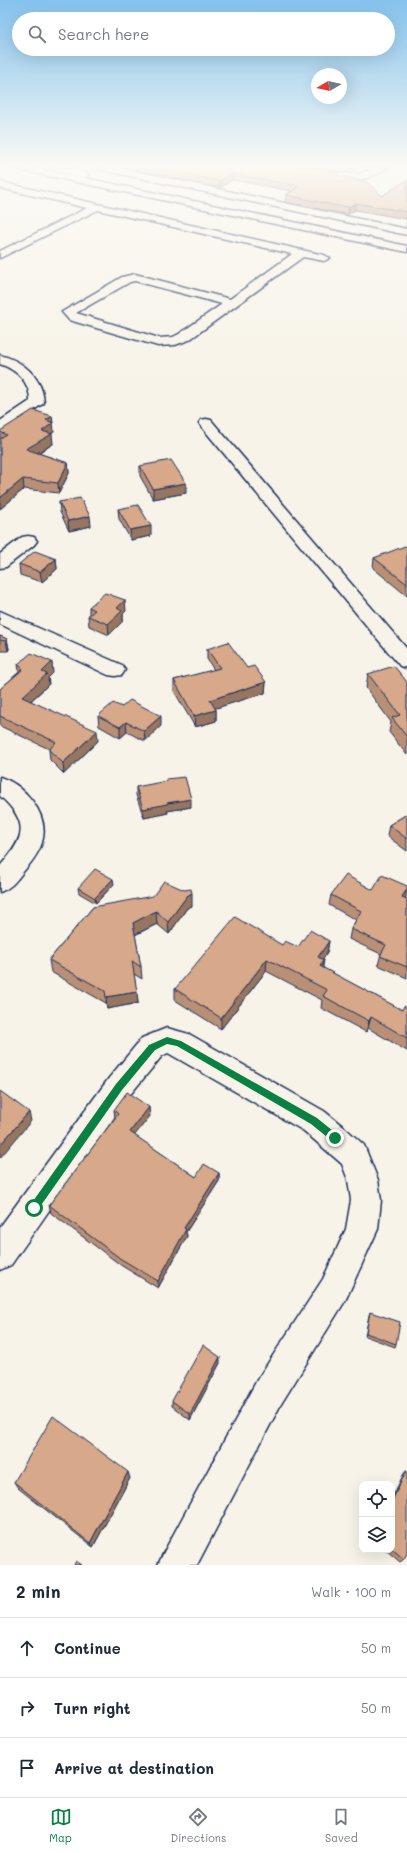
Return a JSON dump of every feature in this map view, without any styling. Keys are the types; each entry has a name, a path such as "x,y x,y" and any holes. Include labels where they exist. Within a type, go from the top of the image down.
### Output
{"street":[{"path":"0,255 32,239"},
{"path":"239,239 324,258"},
{"path":"362,239 407,249"},
{"path":"0,245 12,249"},
{"path":"232,303 135,277 126,279 68,312 73,317 158,342 166,342 184,337 232,303 301,253"},
{"path":"0,359 14,363 23,370 30,379 38,396 37,403 0,427"},
{"path":"206,423 407,662"},
{"path":"0,563 28,541"},
{"path":"0,617 115,670"},
{"path":"0,785 10,790 21,802 30,816 34,834 28,849 0,882"},
{"path":"0,1254 119,1087 152,1047 167,1040 179,1043 314,1121 354,1155 363,1180 366,1200 362,1228 350,1258 334,1290 269,1392 177,1565"}],"building":[{"path":"33,410 52,416 46,420 53,423 42,431 52,434 26,449 68,463 58,483 23,479 0,498 0,439 7,435 0,431"},
{"path":"171,460 186,483 153,489 140,466"},
{"path":"80,498 90,516 68,521 59,502"},
{"path":"138,505 151,526 130,530 118,509"},
{"path":"405,546 407,548 407,584 374,558"},
{"path":"35,551 56,559 40,572 19,564"},
{"path":"105,593 125,600 117,608 122,611 108,624 88,616 95,610 89,607"},
{"path":"0,636 7,639 6,641 0,640"},
{"path":"228,642 247,668 254,666 266,682 210,700 216,710 194,716 174,680 220,668 207,649"},
{"path":"31,653 52,662 42,672 47,674 22,697 97,731 63,763 49,750 56,742 0,716 0,689 23,669 18,664"},
{"path":"394,666 407,682 407,737 392,718 400,715 368,674"},
{"path":"130,700 161,716 144,731 126,722 120,727 98,716 113,703 122,707"},
{"path":"185,777 191,799 143,809 136,787 167,781 166,779"},
{"path":"407,814 407,839 389,825"},
{"path":"95,869 113,879 95,898 78,888"},
{"path":"346,875 373,890 382,875 407,886 407,889 402,897 407,899 407,967 380,956 386,945 351,929 361,911 331,895"},
{"path":"164,881 184,890 191,889 192,893 187,896 168,922 156,911 133,923 141,967 132,961 137,992 106,997 105,991 49,960 93,907 153,896"},
{"path":"235,917 282,945 285,941 298,947 310,930 329,941 318,957 324,960 320,966 402,1010 404,1006 407,1008 407,1038 371,1017 369,1021 323,996 327,990 267,959 221,1018 175,989"},
{"path":"0,1091 29,1112 0,1145"},
{"path":"127,1092 149,1107 130,1132 196,1177 204,1164 219,1173 184,1228 186,1229 158,1281 121,1259 49,1205 118,1114 114,1110"},
{"path":"370,1312 400,1322 396,1344 366,1333"},
{"path":"203,1345 220,1357 190,1414 172,1401"},
{"path":"53,1416 128,1472 90,1543 14,1482"},
{"path":"407,1471 407,1553 404,1559 395,1552 395,1495"},
{"path":"76,1561 82,1565 74,1565"}],"route":[{"path":"34,1208 119,1087 152,1047 167,1040 179,1043 314,1121 335,1138"}]}
